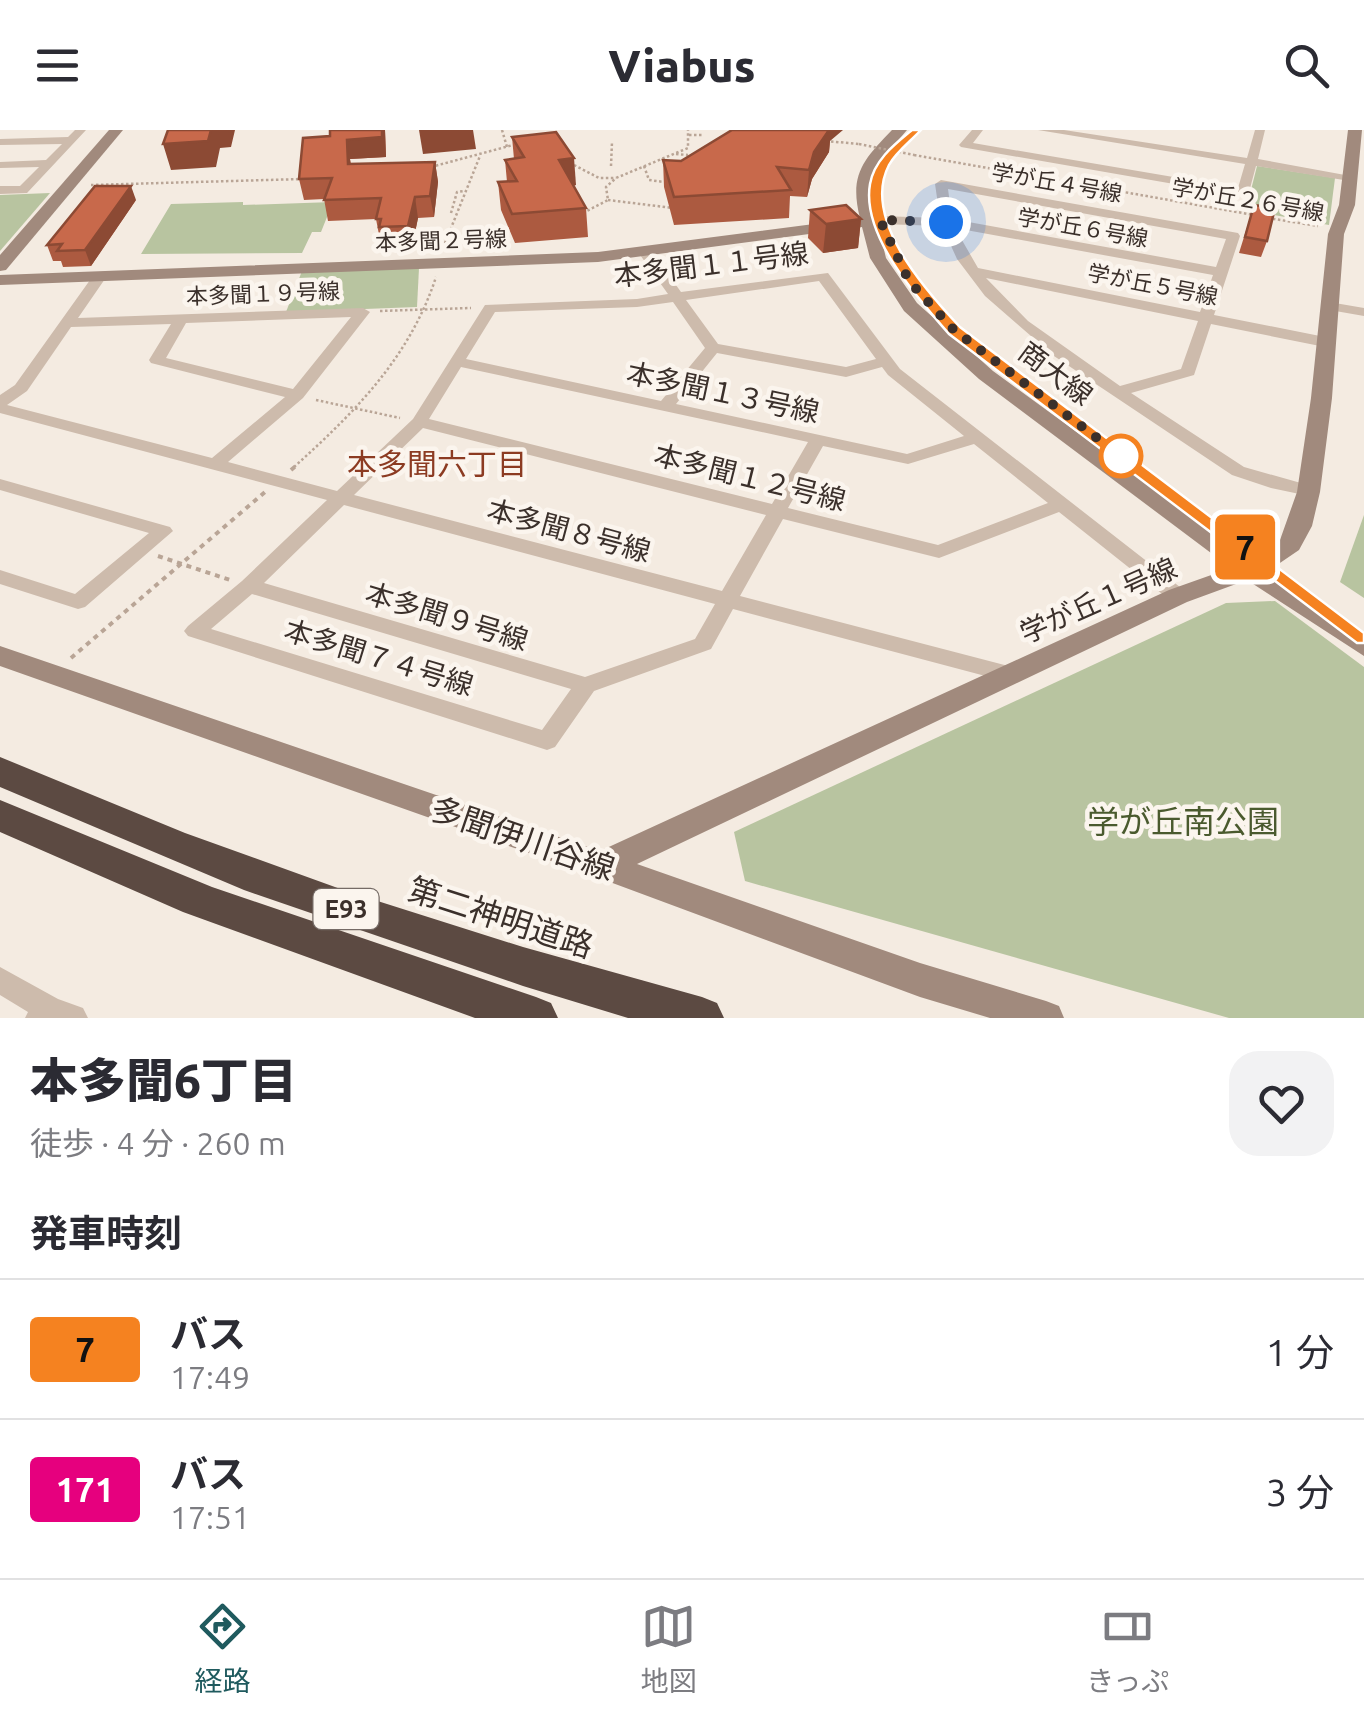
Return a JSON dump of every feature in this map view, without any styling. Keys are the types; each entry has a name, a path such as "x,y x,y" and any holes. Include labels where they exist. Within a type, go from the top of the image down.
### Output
{"highway":[{"name":"第二神明道路","path":"0,771 101,818 353,912 585,987 702,1018"},
{"name":"E93","path":"0,815 68,848 330,949 536,1018"}],"street":[{"path":"0,266 116,130"},
{"name":"商大線","path":"874,221 860,192 872,160 900,130"},
{"name":"商大線","path":"915,130 885,160 875,185 878,258 910,307 986,376 1364,638"},
{"path":"978,130 941,184 946,222 973,271 1007,311 1246,475 1309,491"},
{"path":"1042,130 1350,177"},
{"name":"学が丘１号線","path":"602,865 1178,596 1256,565 1293,543 1309,491 1337,230 1347,205 1355,130"},
{"path":"1119,391 1188,372 1233,236 1255,132"},
{"path":"0,142 76,135"},
{"path":"0,190 23,190 76,135"},
{"path":"965,146 1243,192"},
{"path":"0,164 48,163"},
{"name":"学が丘４号線","path":"941,184 1233,236"},
{"name":"学が丘６号線","path":"874,221 946,222 1219,272"},
{"name":"本多聞２号線","path":"0,280 645,252 874,221"},
{"path":"645,252 713,348 846,372 885,361"},
{"name":"学が丘５号線","path":"973,271 1325,342"},
{"path":"0,405 21,388 100,276"},
{"name":"本多聞１１号線","path":"490,308 636,303 823,276 885,361 1178,596"},
{"path":"1328,306 1364,312"},
{"path":"248,586 419,422 490,308"},
{"name":"本多聞１９号線","path":"67,323 364,312"},
{"name":"本多聞１９号線","path":"213,466 296,396 364,312"},
{"path":"180,319 157,360 296,396"},
{"path":"664,408 713,348"},
{"name":"本多聞１３号線","path":"455,361 818,442 908,458 978,438"},
{"name":"本多聞８号線","path":"0,405 213,466 1008,674"},
{"name":"本多聞１２号線","path":"419,422 940,552 1062,504"},
{"path":"586,686 703,644 724,601 818,442"},
{"path":"0,484 163,531 78,602 0,577"},
{"name":"商大線","path":"1256,565 1364,647"},
{"name":"本多聞７４号線","path":"248,586 195,630 547,741 586,686"},
{"name":"本多聞９号線","path":"248,586 586,686"},
{"name":"多聞伊川谷線","path":"0,656 920,980 1046,1018"},
{"path":"0,980 54,1015"}],"path":[{"path":"502,130 506,148"},
{"path":"608,200 606,188 616,178 688,148 689,132 704,135"},
{"name":"学が丘２６号線","path":"820,140 1337,230"},
{"path":"418,170 521,142"},
{"path":"611,166 612,142"},
{"path":"676,154 688,155"},
{"path":"451,213 460,206 480,156"},
{"path":"567,158 599,178 616,178"},
{"path":"644,166 649,180 665,182"},
{"path":"68,186 313,178"},
{"path":"440,263 453,198 457,192 465,191"},
{"path":"446,198 453,198"},
{"path":"580,216 608,200 676,208"},
{"path":"364,312 490,308"},
{"path":"296,396 419,422"},
{"path":"180,564 248,586"}],"green space":[{"path":"1257,166 1335,178 1329,225 1246,210"},
{"path":"50,193 0,251 0,195"},
{"path":"333,202 321,232 312,232 302,253 141,254 171,204"},
{"path":"419,268 417,307 286,312 302,271"},
{"path":"1364,515 1364,598 1340,582"},
{"name":"学が丘南公園","path":"1275,601 1364,667 1364,1018 1229,1018 745,881 734,832 1226,603"}],"building":[{"path":"168,130 211,130 208,141 163,144"},
{"path":"330,130 382,130 382,137 347,140 348,164 435,162 430,196 415,197 408,226 379,227 381,219 376,219 381,198 324,200 332,178 299,179 303,138 330,136"},
{"path":"732,130 829,130 814,152 809,170 777,167 791,190 674,197 663,160 681,161"},
{"path":"556,132 574,158 559,160 586,208 512,214 498,182 517,181 505,160 524,157 512,137"},
{"path":"95,186 131,186 85,250 57,251 62,244 47,245"},
{"path":"846,205 861,219 826,224 810,210"},
{"path":"1254,205 1275,208 1267,241 1245,237"}],"bus line":[{"name":"7","path":"915,130 885,160 875,185 880,220 909,281 954,330 1364,638"}],"district":[{"name":"本多聞六丁目","path":"437,464"}],"route":[{"path":"946,222 880,220 909,281 954,330 1121,456"}]}
